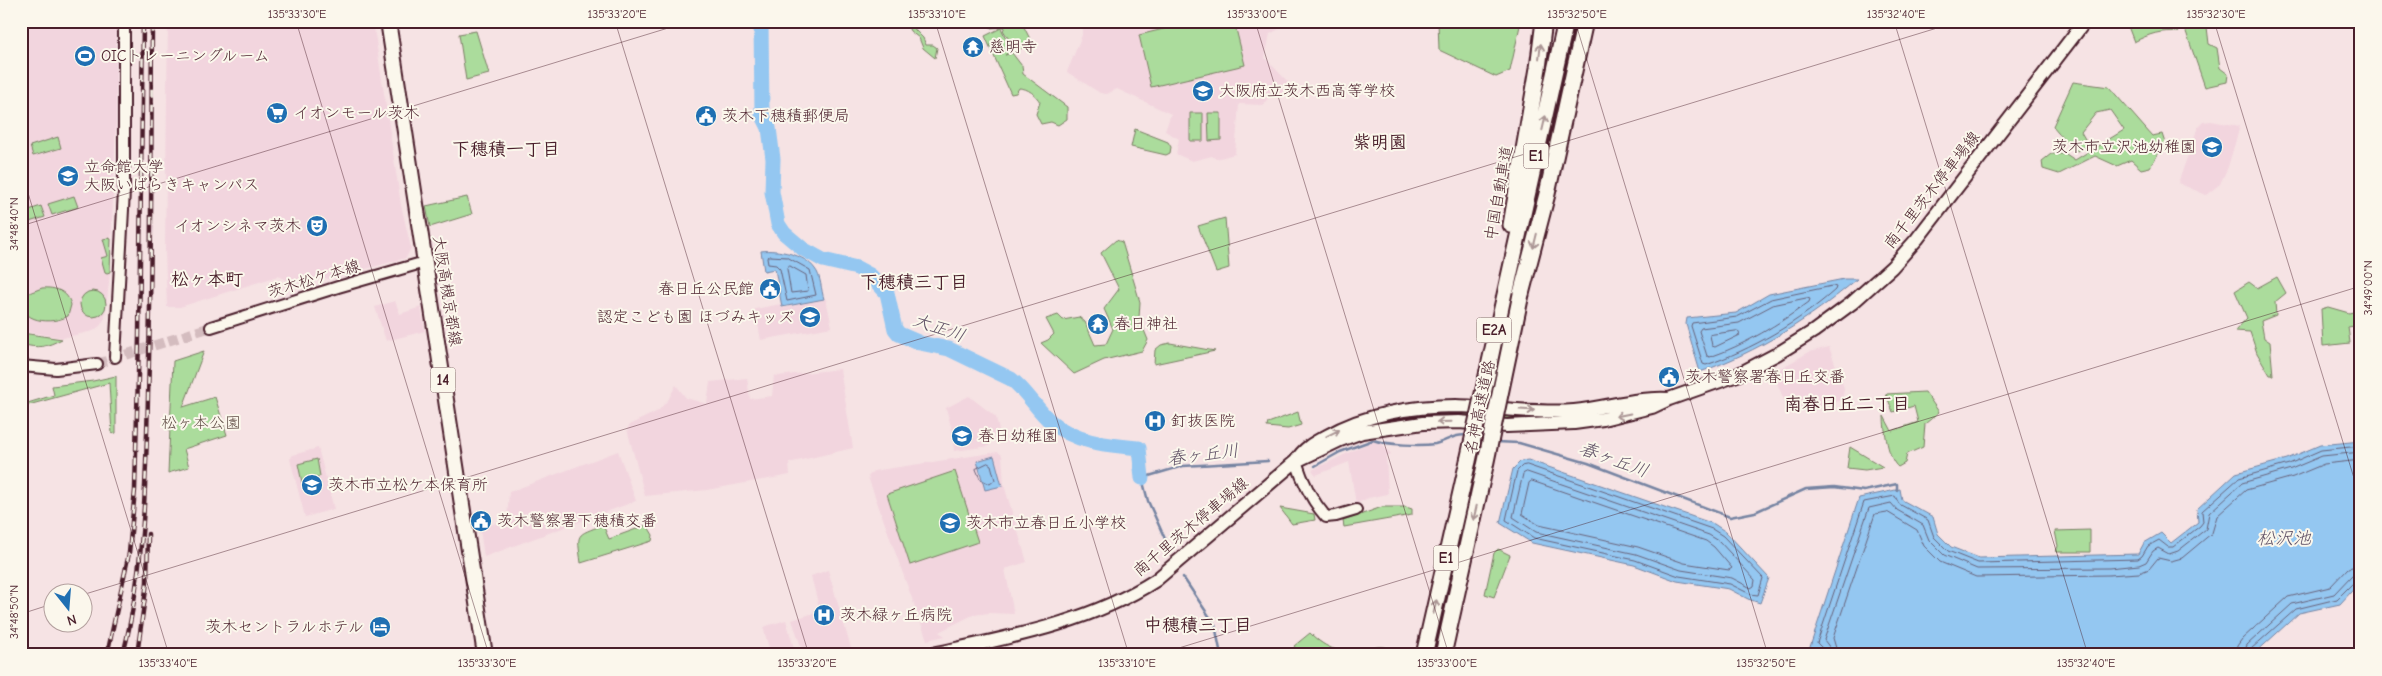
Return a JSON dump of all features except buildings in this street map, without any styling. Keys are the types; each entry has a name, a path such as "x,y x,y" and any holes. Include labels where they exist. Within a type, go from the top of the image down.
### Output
{"highway":[{"name":"中国自動車道","path":"1488,371 1503,289 1544,21"},
{"name":"E1","path":"1503,289 1566,21"},
{"name":"名神高速道路","path":"1443,655 1521,294 1587,21"},
{"name":"名神高速道路","path":"1424,655 1488,371"}],"main road":[{"name":"大阪高槻京都線","path":"388,21 485,655"},
{"name":"南千里茨木停車場線","path":"928,655 1092,614 1131,596 1156,580 1296,461 1348,438 1385,428 1423,423 1459,422 1507,426 1574,423 1634,412 1737,375 1777,354 1829,320 1878,279 1917,239 2085,21"}],"street":[{"path":"115,357 114,342 124,191 124,21"},
{"name":"茨木松ケ本線","path":"212,327 425,262"},
{"path":"104,348 114,342"},
{"path":"21,366 56,369 97,364"},
{"path":"1296,461 1304,480 1326,517 1356,510"}],"shaded area":[{"name":"立命館大学 大阪いばらきキャンパス","path":"21,21 116,21 116,123 110,273 105,318 100,326 93,331 63,338 21,331"},
{"name":"イオンモール茨木","path":"168,21 373,21 401,205 411,248 406,258 329,279 322,277 295,283 278,276 180,307 167,307 165,251"},
{"name":"大阪府立茨木西高等学校","path":"1082,21 1293,21 1270,34 1265,58 1291,85 1284,92 1269,97 1263,105 1239,104 1235,154 1216,159 1212,156 1192,161 1176,154 1179,139 1165,131 1171,114 1117,89 1107,94 1100,93 1067,72 1082,35"},
{"name":"茨木市立沢池幼稚園","path":"2211,121 2240,126 2228,167 2220,184 2206,195 2178,183 2198,127 2203,122"},
{"path":"826,299 832,327 761,340 755,309 781,304 782,308"},
{"path":"395,301 400,314 421,307 425,331 386,341 375,307"},
{"path":"1829,347 1844,388 1843,396 1839,401 1817,410 1789,412 1773,373 1809,352"},
{"path":"840,369 853,448 789,463 790,475 707,490 645,496 627,429 631,424 658,411 668,400 676,385 686,398 707,404 710,382 747,378 750,399 772,396 774,375"},
{"path":"969,396 996,417 999,430 989,440 989,446 954,451 952,430 946,408"},
{"path":"1373,441 1382,444 1391,454 1386,456 1388,494 1368,498 1356,504 1349,462 1316,475 1312,470"},
{"name":"茨木市立松ケ本保育所","path":"318,448 334,509 305,517 290,459 293,455"},
{"path":"618,451 636,501 484,557 480,529 507,519 509,492"},
{"name":"茨木市立春日丘小学校","path":"998,452 1002,455 1004,485 1027,562 1005,569 1014,614 989,613 973,615 939,632 945,636 927,640 868,477 873,471"},
{"name":"茨木緑ヶ丘病院","path":"828,570 853,655 804,655 792,620 820,611 811,576"},
{"path":"786,620 796,655 771,655 763,627"}],"green space":[{"path":"905,21 914,21 915,30 923,38 926,45 933,45 937,48 935,58 923,48 919,38 910,31"},
{"path":"989,21 1021,21 1032,43 1016,51 1003,30 1005,27 991,28"},
{"path":"1196,21 1234,21 1245,65 1151,87 1139,35"},
{"path":"1438,21 1521,21 1510,71 1496,77 1439,50"},
{"path":"2126,21 2178,21 2178,32 2155,33 2134,42"},
{"path":"2184,26 2207,27 2209,44 2217,48 2220,68 2228,74 2227,82 2205,87"},
{"path":"1001,28 1012,51 1005,55 1012,53 1022,66 1023,74 1067,107 1067,119 1058,125 1051,122 1041,124 1036,114 1040,102 1031,92 1019,88 1016,93 1011,94 985,36"},
{"path":"476,31 489,74 466,80 459,34"},
{"path":"2073,82 2109,87 2152,136 2162,134 2165,143 2150,167 2141,169 2131,160 2117,166 2095,156 2059,174 2043,169 2042,161 2051,154 2066,154 2075,160 2124,130 2110,110 2096,113 2081,132 2089,146 2077,151 2069,145 2053,126"},
{"path":"1190,113 1203,113 1203,141 1190,141"},
{"path":"1208,113 1221,113 1221,140 1209,141"},
{"path":"1135,129 1168,142 1171,147 1170,153 1166,155 1131,147"},
{"path":"58,137 61,148 33,156 30,146"},
{"path":"74,196 78,207 52,215 48,204"},
{"path":"467,197 472,214 430,227 426,206"},
{"path":"41,206 45,217 26,223 23,212"},
{"path":"1225,218 1229,268 1216,272 1198,226"},
{"path":"103,239 111,239 110,272 107,273 101,258 108,256"},
{"path":"1116,240 1122,242 1140,302 1139,318 1148,340 1142,351 1104,360 1074,374 1041,343 1048,340 1054,334 1046,319 1058,315 1063,320 1079,317 1085,322 1095,345 1106,344 1113,329 1104,309 1119,289 1101,253"},
{"path":"2277,277 2286,293 2275,302 2276,315 2261,321 2264,338 2270,342 2273,375 2270,375 2257,353 2250,332 2235,331 2247,318 2235,291 2249,282 2257,288"},
{"path":"42,288 56,289 67,296 71,305 68,316 54,321 46,321 38,320 25,313 23,298 29,293"},
{"path":"93,291 102,295 106,304 102,313 93,317 84,313 80,304 84,295"},
{"path":"2328,307 2349,313 2361,310 2361,325 2348,327 2350,343 2323,346 2321,309"},
{"path":"21,332 62,339 38,347 27,346 21,344"},
{"path":"1170,343 1215,351 1154,364 1155,350 1161,345"},
{"name":"松ヶ本公園","path":"204,351 183,407 215,397 227,435 184,449 189,467 168,473 173,361"},
{"path":"116,376 116,433 112,434 109,383 21,407 21,405 54,395 52,386"},
{"path":"1925,392 1939,412 1925,424 1923,447 1907,454 1905,463 1898,467 1889,451 1884,416 1892,431 1918,422 1914,406 1893,412 1886,394"},
{"path":"1298,412 1301,425 1288,429 1267,427 1268,423"},
{"path":"1458,412 1512,413 1560,419 1360,426 1421,414"},
{"path":"1850,447 1883,467 1865,470 1847,468"},
{"path":"317,459 320,476 317,478 318,483 303,487 298,464"},
{"path":"955,471 978,542 910,565 887,494"},
{"path":"1382,507 1406,507 1412,509 1412,515 1344,527 1343,521"},
{"path":"1280,508 1314,514 1315,520 1292,524"},
{"path":"603,525 609,539 647,525 653,535 652,541 581,563 580,536"},
{"path":"2090,530 2090,552 2056,552 2058,546 2055,531"},
{"path":"1498,549 1510,555 1494,597 1485,594 1494,553"},
{"path":"1310,633 1328,647 1342,651 1349,652 1379,647 1388,648 1386,655 1300,655 1294,646"}],"water":[{"path":"761,251 790,254 805,260 819,275 824,299 782,307 775,269 764,271"},
{"path":"1844,279 1857,279 1821,308 1783,333 1742,355 1700,372 1686,324 1687,318 1736,313 1769,294"},
{"name":"松沢池","path":"2361,441 2361,581 2340,604 2299,613 2253,655 1822,655 1810,647 1859,498 1900,489 1902,500 1933,517 1938,534 1951,547 1979,558 2138,554 2144,543 2161,533 2171,543 2198,522 2197,509 2236,473 2287,459 2320,445"},
{"path":"994,456 1002,486 985,490 977,461"},
{"path":"1528,460 1714,524 1726,532 1769,578 1760,603 1729,589 1677,581 1634,565 1532,543 1500,523 1513,469 1521,461"}],"waterway":[{"name":"大正川","path":"761,21 762,114 769,128 773,159 772,192 778,224 784,233 803,249 823,260 857,268 870,275 887,293 895,329 899,334 920,343 949,349 1011,379 1051,422 1081,439 1139,448 1142,478"},
{"name":"春ヶ丘川","path":"1315,466 1340,452 1373,440 1395,444 1421,445 1440,443 1464,435 1469,436"},
{"name":"春ヶ丘川","path":"1496,442 1519,443 1588,463 1730,517 1755,512 1806,489 1834,487 1864,491 1897,484 1897,490"},
{"name":"春ヶ丘川","path":"1170,550 1148,501 1142,478 1183,466 1268,461"},
{"path":"1183,577 1215,625 1221,655"}],"tunnel":[{"path":"97,364 211,327"}],"railway":[{"path":"107,655 129,553 135,490 143,21"},
{"path":"123,655 140,559 145,494 150,302 152,21"},
{"path":"137,655 147,582 148,534"}],"place":[{"name":"慈明寺","path":"973,47"},
{"name":"OICトレーニングルーム","path":"85,56"},
{"name":"大阪府立茨木西高等学校","path":"1203,91"},
{"name":"イオンモール茨木","path":"277,113"},
{"name":"茨木下穂積郵便局","path":"706,116"},
{"name":"茨木市立沢池幼稚園","path":"2212,147"},
{"name":"立命館大学 大阪いばらきキャンパス","path":"68,176"},
{"name":"イオンシネマ茨木","path":"317,226"},
{"name":"春日丘公民館","path":"770,289"},
{"name":"認定こども園 ほづみキッズ","path":"810,317"},
{"name":"春日神社","path":"1098,324"},
{"name":"茨木警察署春日丘交番","path":"1669,377"},
{"name":"釘抜医院","path":"1155,421"},
{"name":"春日幼稚園","path":"962,436"},
{"name":"茨木市立松ケ本保育所","path":"312,485"},
{"name":"茨木警察署下穂積交番","path":"481,521"},
{"name":"茨木市立春日丘小学校","path":"950,523"},
{"name":"茨木緑ヶ丘病院","path":"824,615"},
{"name":"茨木セントラルホテル","path":"380,627"}],"district":[{"name":"紫明園","path":"1380,142"},
{"name":"下穂積一丁目","path":"506,149"},
{"name":"松ヶ本町","path":"207,279"},
{"name":"下穂積三丁目","path":"914,282"},
{"name":"南春日丘二丁目","path":"1847,404"},
{"name":"中穂積三丁目","path":"1198,625"}]}
